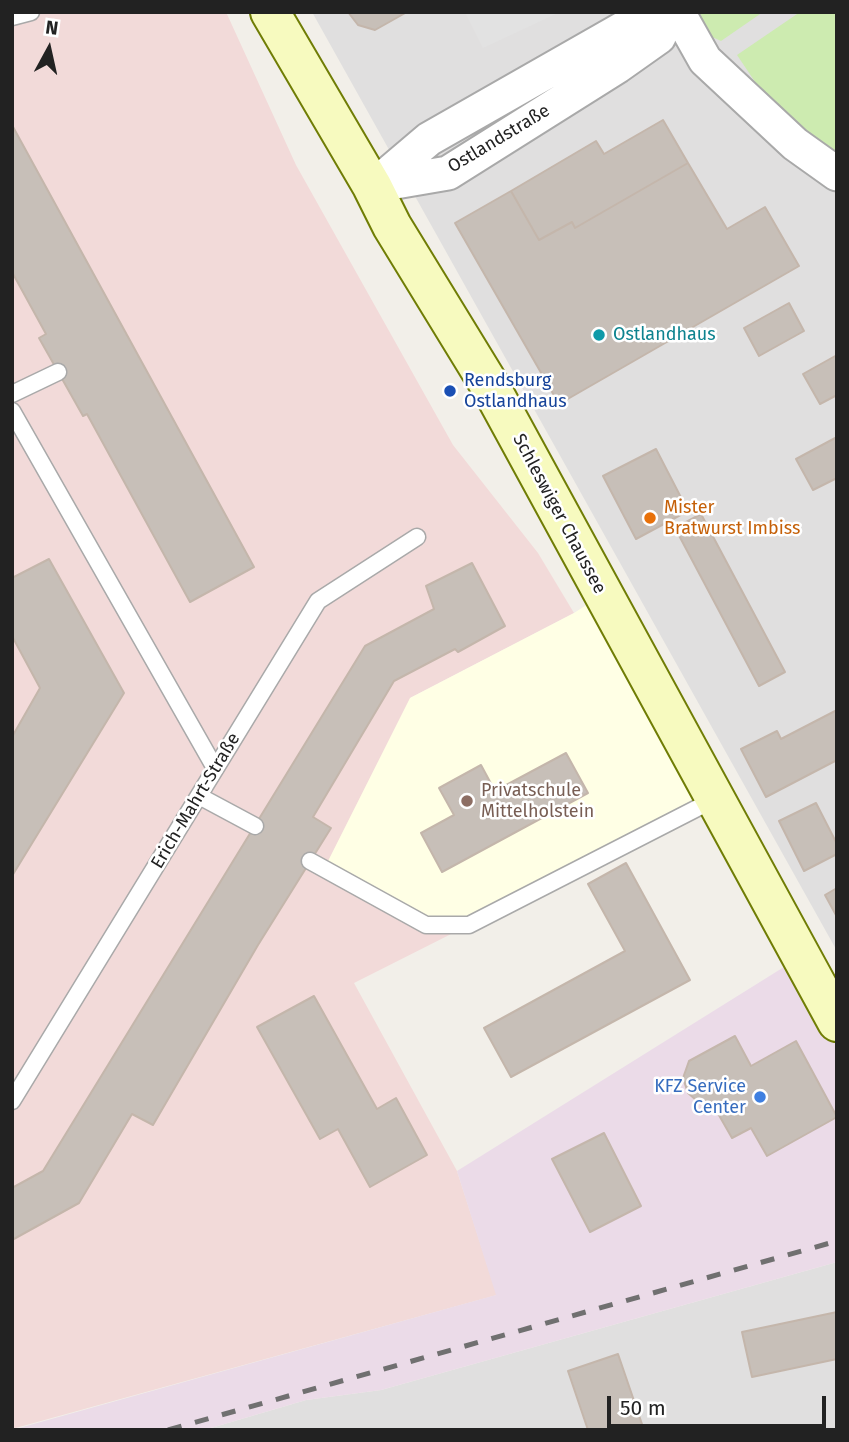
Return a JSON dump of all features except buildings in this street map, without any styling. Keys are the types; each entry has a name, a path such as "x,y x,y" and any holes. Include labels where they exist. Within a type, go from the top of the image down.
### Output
{"main road":[{"name":"Schleswiger Chaussee","path":"270,12 372,186 392,226 490,386 713,800 837,1022"}],"street":[{"name":"Ostlandstraße","path":"372,186 429,139 652,12"},
{"name":"Ostlandstraße","path":"372,186 448,173 618,66 659,37 668,12"},
{"path":"678,12 705,60 794,144 837,174"}],"lane":[{"path":"12,17 31,12"},
{"path":"12,394 58,372"},
{"path":"12,411 215,768"},
{"name":"Erich-Mahrt-Straße","path":"12,1101 318,601 417,537"},
{"path":"199,796 255,826"},
{"path":"310,861 426,925 469,925 713,800"}],"shaded area":[{"path":"12,12 226,12 296,165 453,445 538,553 574,613 410,698 469,925 354,983 457,1171 497,1295 12,1429"},
{"path":"312,12 837,12 837,951"},
{"path":"465,12 560,12 483,48"},
{"path":"602,595 713,800 469,925 426,925 324,869 410,698 574,613"},
{"path":"800,957 837,1022 837,1262 381,1390 306,1400 204,1430 12,1430 496,1295 457,1171"},
{"path":"837,1262 837,1430 204,1430 306,1400 381,1390"}],"green space":[{"path":"699,12 763,12 721,41 710,36"},
{"path":"800,12 837,12 837,155 772,107 737,55"}],"railway":[{"path":"168,1430 837,1241"}],"place":[{"name":"Ostlandhaus","path":"599,335"},
{"name":"Rendsburg Ostlandhaus","path":"450,391"},
{"name":"Mister Bratwurst Imbiss","path":"650,518"},
{"name":"Privatschule Mittelholstein","path":"467,801"},
{"name":"KFZ Service Center","path":"760,1097"}]}
